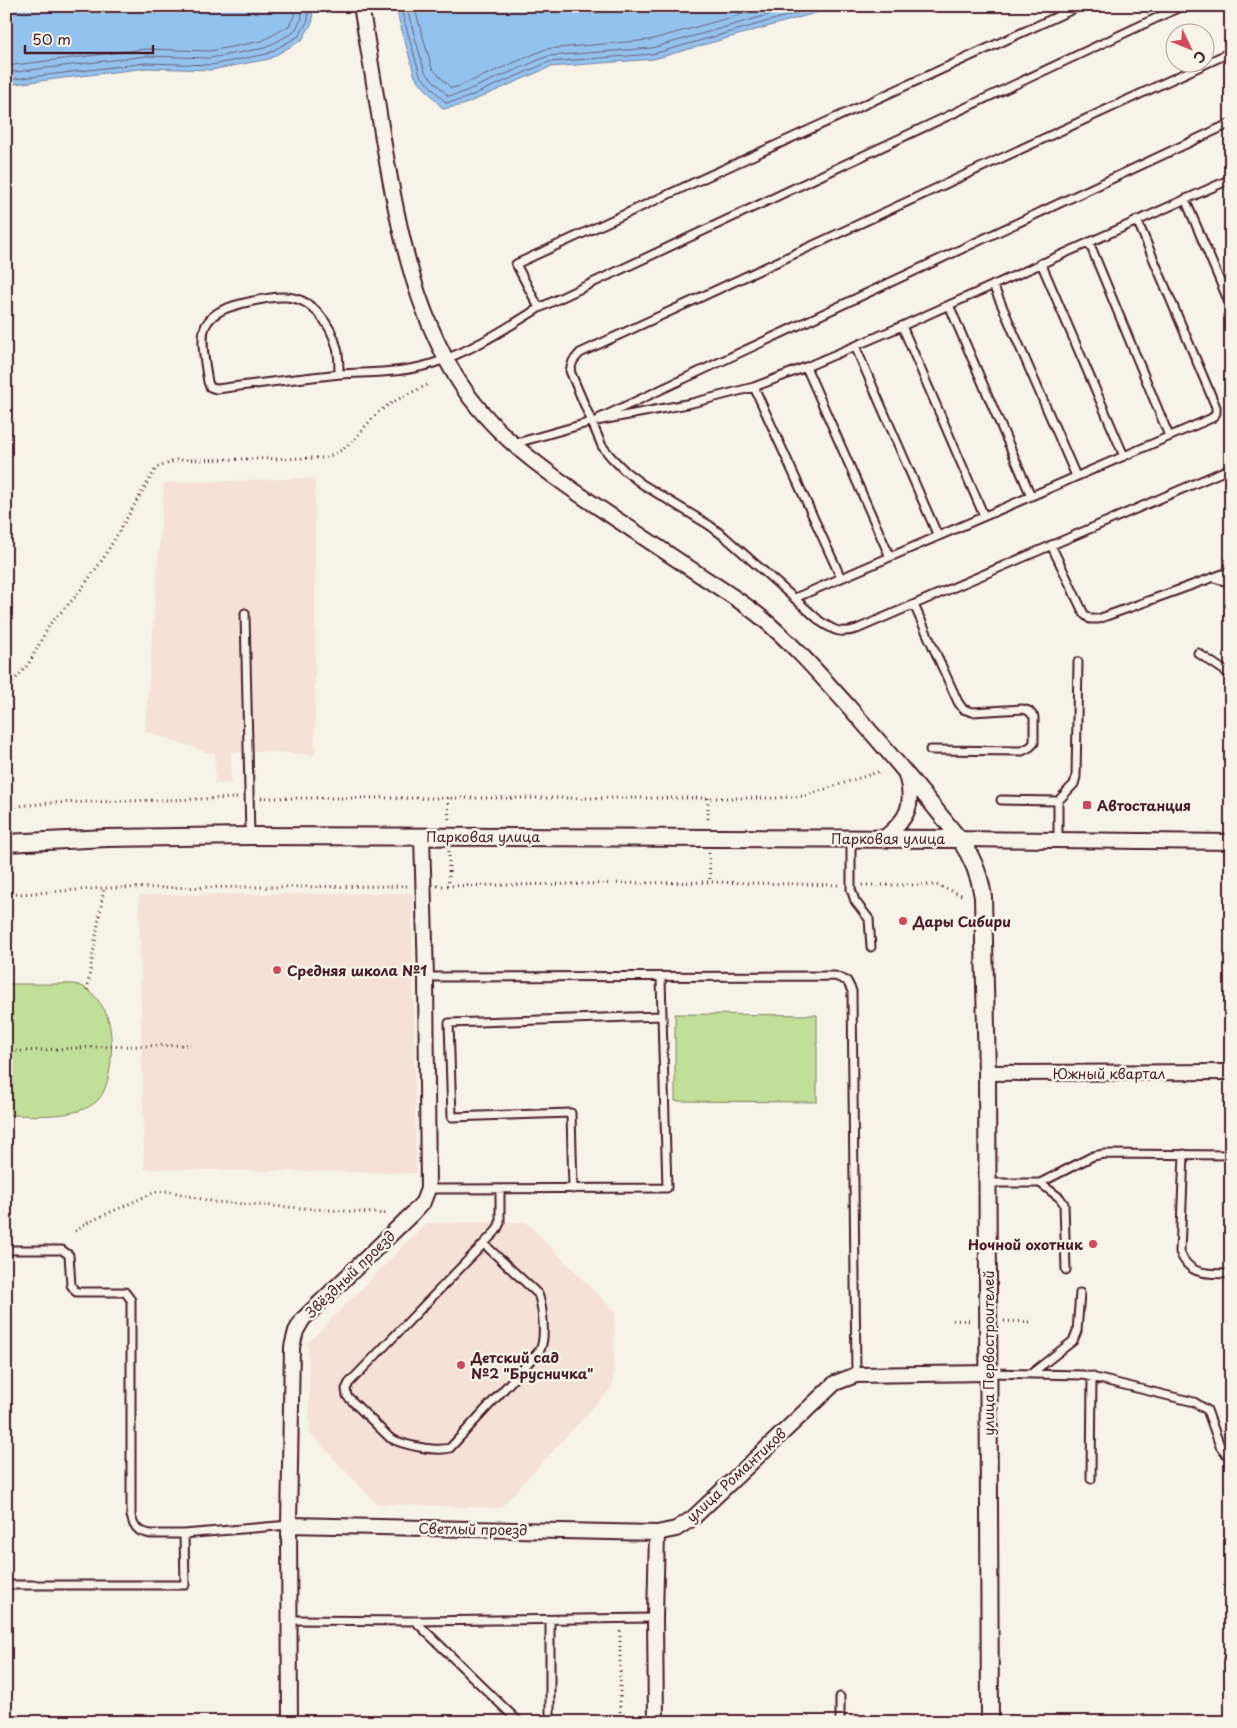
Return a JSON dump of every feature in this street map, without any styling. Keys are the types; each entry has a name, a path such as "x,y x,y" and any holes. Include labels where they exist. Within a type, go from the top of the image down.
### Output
{"street":[{"path":"361,6 389,174 406,254 430,327 446,360 471,399 513,444 570,488 761,617 799,652 905,770 960,839 1231,842"},
{"path":"884,838 897,828 905,818 910,804 910,788 905,770"},
{"name":"Парковая улица","path":"6,843 107,838 250,836 960,839"},
{"path":"422,836 426,977 428,1189"},
{"name":"улица Первостроителей","path":"960,839 975,865 983,897 987,1183 990,1722"},
{"name":"Южный квартал","path":"986,1073 1231,1072"},
{"name":"Звёздный проезд","path":"290,1722 289,1525 292,1347 296,1331 303,1319 413,1213 423,1202 428,1189"},
{"name":"улица Романтиков","path":"657,1533 676,1529 693,1518 835,1383 856,1375 988,1373"},
{"name":"Светлый проезд","path":"289,1525 657,1533"},
{"path":"656,1722 655,1618 657,1533"}],"lane":[{"path":"539,308 516,264 1080,6"},
{"path":"339,374 337,349 326,322 317,311 299,299 275,297 230,307 218,312 205,326 203,335 208,382 210,387 216,389 339,374 407,369 446,360 484,341 539,308 1182,6"},
{"path":"1231,52 580,354 573,361 570,370 602,446 625,471 642,484 702,520 725,537 821,622 835,631 847,632 857,630 1231,468"},
{"path":"591,422 1231,123"},
{"path":"513,444 591,422 692,403 754,387 902,326 1231,178"},
{"path":"1186,199 1231,308"},
{"path":"795,598 1212,418 1216,413 1216,407 1137,220"},
{"path":"1089,242 1169,436"},
{"path":"1041,264 1124,456"},
{"path":"993,285 1076,476"},
{"path":"949,305 1031,496"},
{"path":"902,326 984,516"},
{"path":"855,346 938,536"},
{"path":"806,367 890,557"},
{"path":"754,387 841,578"},
{"path":"1051,545 1084,614 1090,619 1098,620 1231,572"},
{"path":"1214,578 1231,583"},
{"path":"914,604 958,702 964,708 972,712 1023,709 1029,711 1034,716 1034,743 1022,751 930,750"},
{"path":"245,613 250,836"},
{"path":"1198,653 1231,675"},
{"path":"1058,841 1058,801 1074,784 1076,777 1078,662"},
{"path":"1001,800 1058,801"},
{"path":"851,838 853,896 870,919 872,947"},
{"path":"426,977 835,976 847,980 852,991 856,1375"},
{"path":"428,1189 667,1188 661,977"},
{"path":"573,1189 571,1113 452,1117 449,1023 662,1016"},
{"path":"987,1183 1040,1183 1093,1156 1104,1154 1231,1155"},
{"path":"1184,1154 1180,1252 1183,1260 1197,1272 1231,1274"},
{"path":"1040,1183 1060,1198 1064,1204 1066,1270"},
{"path":"484,1244 538,1294 541,1302 543,1344 540,1350 450,1448 442,1450 397,1442 390,1438 347,1396 349,1383 496,1231 500,1223 500,1189"},
{"path":"6,1250 62,1250 69,1254 71,1285 76,1292 124,1292 131,1300 131,1516 134,1525 140,1531 150,1534 184,1534 289,1525"},
{"path":"1032,1373 1073,1341 1077,1331 1080,1293"},
{"path":"988,1373 1092,1376 1200,1405 1207,1410 1220,1446 1231,1460"},
{"path":"1091,1479 1092,1376"},
{"path":"6,1586 185,1585 184,1534"},
{"path":"290,1620 415,1621 655,1618"},
{"path":"550,1620 550,1722"},
{"path":"415,1621 519,1722"},
{"path":"840,1697 840,1722"}],"path":[{"path":"6,689 28,665 50,624 77,595 103,559 156,468 177,460 323,458 335,455 358,437 378,414 389,405 427,385"},
{"path":"6,807 50,803 250,798 779,798 804,796 881,772"},
{"path":"6,895 104,888 710,882 852,885 936,884 964,896"},
{"path":"87,990 104,888"},
{"path":"6,1052 93,1047 191,1045"},
{"path":"76,1231 89,1222 155,1192 168,1191 215,1202 387,1214"},
{"path":"620,1618 620,1722"}],"shaded area":[{"path":"315,478 315,755 257,751 231,752 231,783 215,784 215,753 206,752 145,731 164,483"},
{"name":"Средняя школа №1","path":"412,893 416,1173 144,1169 139,895"},
{"name":"Детский сад №2 \"Брусничка\"","path":"526,1222 615,1312 613,1386 500,1508 377,1504 310,1433 308,1343 426,1223"}],"green space":[{"path":"6,984 76,984 93,994 106,1014 111,1037 111,1061 107,1083 98,1100 79,1111 67,1114 42,1116 6,1115"},
{"path":"675,1014 817,1015 817,1102 675,1101"}],"water":[{"path":"6,6 312,6 313,21 302,40 269,59 211,70 147,68 6,85"},
{"path":"395,6 840,6 654,59 550,67 463,105 443,109 415,77"}],"place":[{"name":"Автостанция","path":"1087,805"},
{"name":"Дары Сибири","path":"903,921"},
{"name":"Средняя школа №1","path":"277,970"},
{"name":"Ночной охотник","path":"1093,1244"},
{"name":"Детский сад №2 \"Брусничка\"","path":"461,1365"}]}
